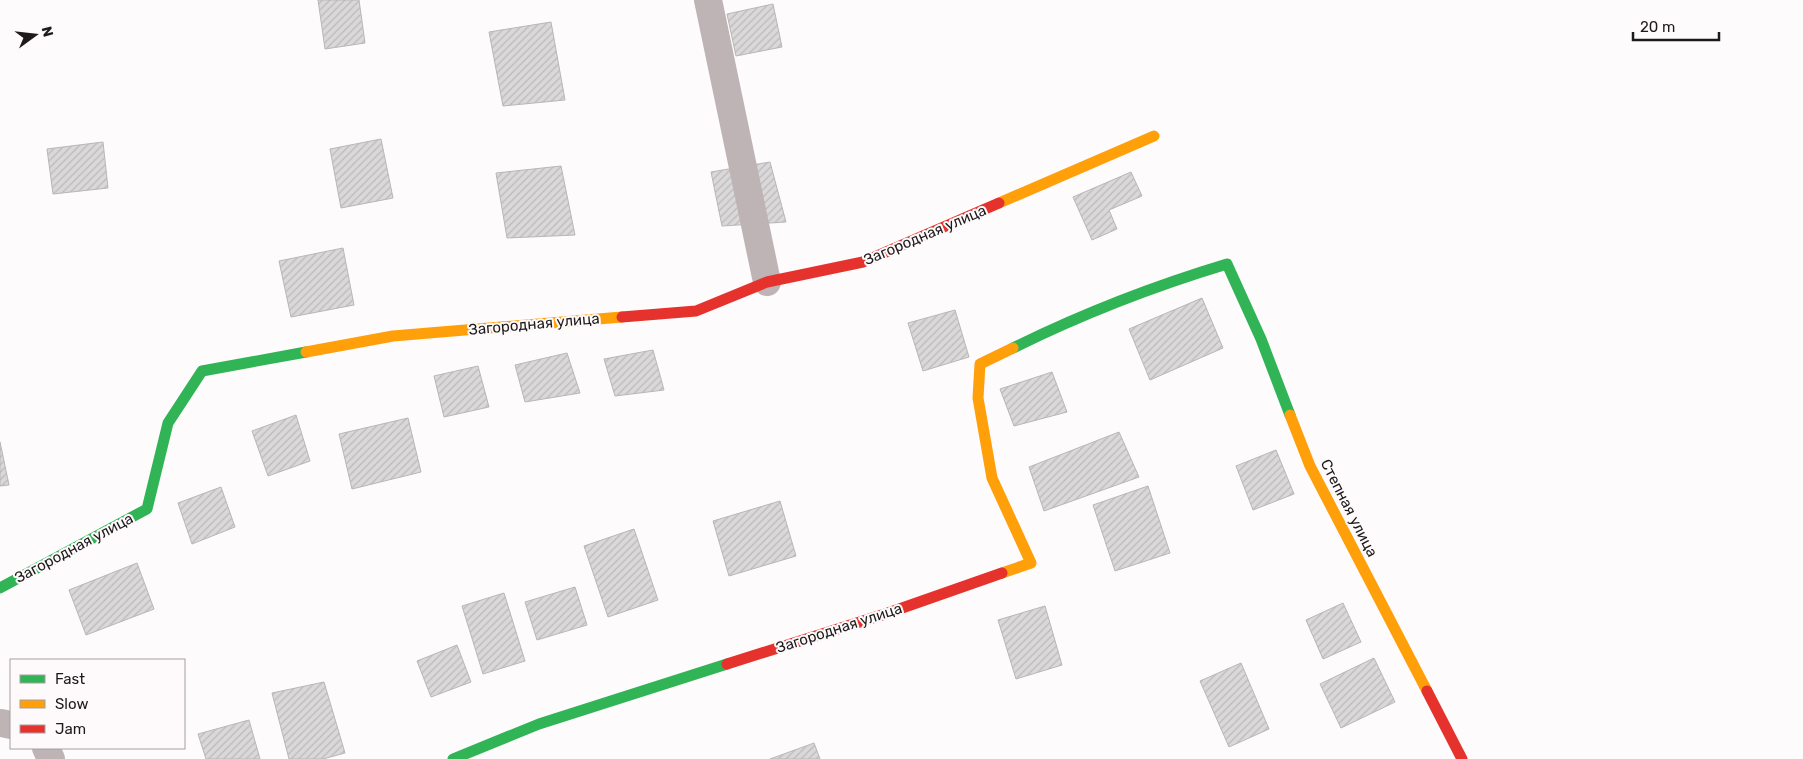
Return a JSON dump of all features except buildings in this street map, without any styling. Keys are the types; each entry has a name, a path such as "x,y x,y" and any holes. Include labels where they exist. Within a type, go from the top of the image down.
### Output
{"street":[{"path":"708,0 767,282"},
{"name":"Загородная улица","path":"0,588 147,509 168,423 202,371 394,336 696,311 767,282 863,262 1154,136"},
{"name":"Загородная улица","path":"453,759 539,724 885,614 1031,563 992,478 978,398 980,364 1051,329 1171,281 1226,264"},
{"name":"Степная улица","path":"1226,264 1261,339 1310,466 1462,759"}],"traffic: fast":[{"path":"1013,348 1119,302 1227,264 1261,339 1290,415"},
{"path":"0,588 147,509 168,423 202,371 306,352"},
{"path":"453,759 539,724 727,664"}],"traffic: slow":[{"path":"999,203 1154,136"},
{"path":"306,352 393,336 622,317"},
{"path":"1002,573 1031,563 992,478 978,398 980,364 1013,348"},
{"path":"1290,415 1310,466 1427,691"}],"traffic: jam":[{"path":"622,317 696,311 767,282 863,262 999,203"},
{"path":"727,664 885,614 1002,573"},
{"path":"1427,691 1462,759"}]}
